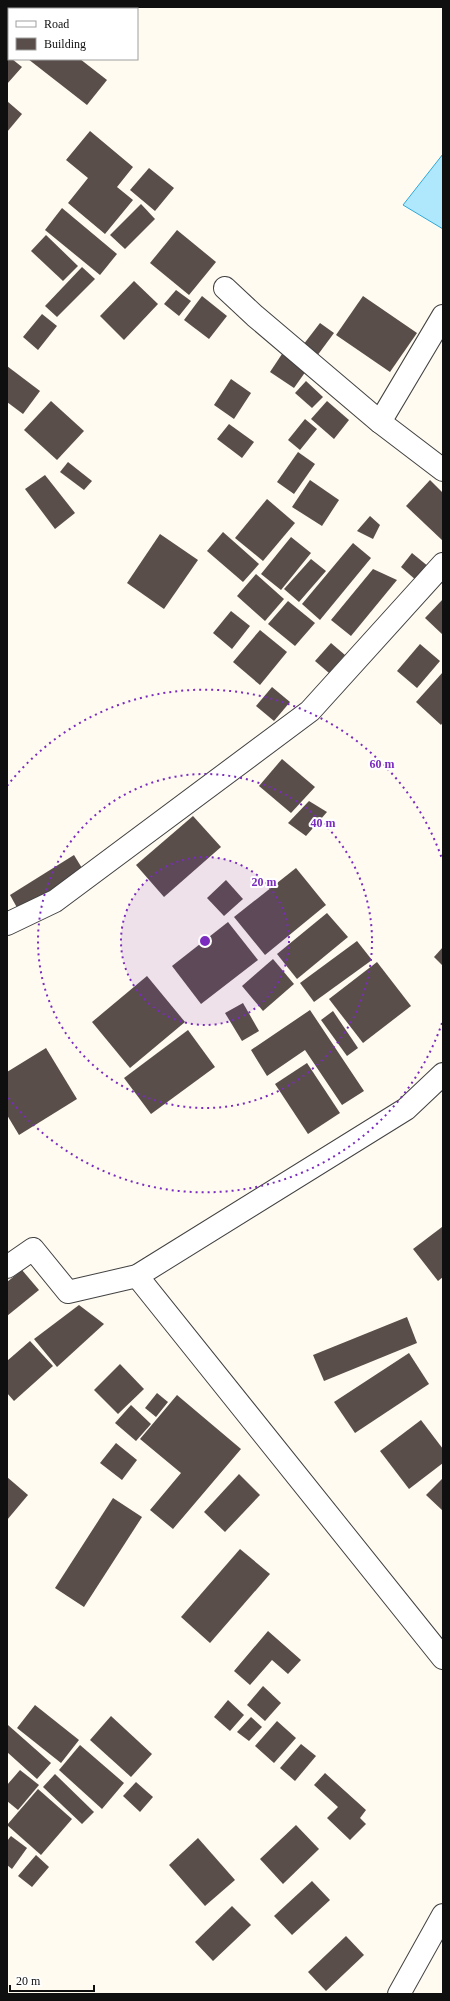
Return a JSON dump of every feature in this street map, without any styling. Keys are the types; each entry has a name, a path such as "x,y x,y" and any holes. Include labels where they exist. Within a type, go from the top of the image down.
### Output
{"street":[{"path":"225,288 261,321 380,422 443,470"},
{"path":"380,422 443,316"},
{"path":"7,924 55,901 310,711 443,564"},
{"path":"7,1266 33,1249 68,1292 137,1276 406,1109 443,1074"},
{"path":"137,1276 443,1658"},
{"path":"399,1994 443,1915"}],"water":[{"path":"443,154 443,229 403,205"}],"building":[{"path":"80,7 115,7 114,8"},
{"path":"7,18 8,28 7,29"},
{"path":"7,55 8,60 13,60 22,67 7,84"},
{"path":"29,60 81,60 107,80 87,105"},
{"path":"7,101 22,114 7,132"},
{"path":"90,131 133,167 117,187 133,200 105,234 68,203 88,178 66,160"},
{"path":"149,168 174,188 155,211 130,190"},
{"path":"141,204 155,219 125,249 110,235"},
{"path":"62,208 117,254 100,275 45,230"},
{"path":"177,230 216,262 189,295 150,263"},
{"path":"46,235 78,266 63,281 31,251"},
{"path":"82,267 95,279 57,317 45,306"},
{"path":"134,281 158,304 124,340 100,316"},
{"path":"176,290 191,301 179,316 164,304"},
{"path":"202,296 227,316 209,339 184,320"},
{"path":"363,296 417,333 390,372 336,335"},
{"path":"42,314 57,326 38,350 23,337"},
{"path":"320,323 334,333 314,360 300,349"},
{"path":"282,354 306,371 294,388 270,372"},
{"path":"7,366 40,391 23,414 7,402"},
{"path":"231,379 251,393 234,419 214,405"},
{"path":"306,381 323,397 312,408 295,393"},
{"path":"51,401 84,431 57,460 24,430"},
{"path":"327,401 349,420 334,439 311,419"},
{"path":"305,419 317,429 300,450 288,440"},
{"path":"229,424 254,442 242,458 217,439"},
{"path":"298,452 315,464 294,494 277,482"},
{"path":"68,462 92,481 84,490 60,472"},
{"path":"45,475 75,513 55,529 25,489"},
{"path":"310,480 339,500 322,526 292,507"},
{"path":"430,480 443,493 443,541 406,506"},
{"path":"267,499 295,523 263,561 235,538"},
{"path":"370,516 380,525 373,539 357,531"},
{"path":"223,532 259,564 243,582 207,551"},
{"path":"160,534 198,560 164,609 127,583"},
{"path":"291,537 311,553 281,590 261,574"},
{"path":"353,543 371,558 320,620 302,604"},
{"path":"412,553 429,567 417,581 401,567"},
{"path":"311,559 326,571 299,602 284,589"},
{"path":"373,569 397,580 351,636 331,620"},
{"path":"256,574 284,599 265,621 237,596"},
{"path":"443,599 443,635 425,618"},
{"path":"288,601 315,623 295,646 268,624"},
{"path":"231,611 250,626 232,649 213,633"},
{"path":"260,630 287,652 260,685 233,662"},
{"path":"331,643 345,655 329,673 315,661"},
{"path":"420,644 440,661 417,688 397,671"},
{"path":"443,672 443,722 441,725 416,702"},
{"path":"272,687 290,702 274,721 256,706"},
{"path":"282,759 315,787 291,813 259,786"},
{"path":"309,801 327,812 306,836 288,823"},
{"path":"193,816 221,847 164,897 136,865"},
{"path":"74,855 85,873 20,913 10,895"},
{"path":"296,868 326,905 265,955 234,917"},
{"path":"226,880 243,899 224,916 207,898"},
{"path":"327,913 348,937 297,979 277,954"},
{"path":"228,922 258,960 201,1004 172,966"},
{"path":"357,941 372,960 314,1002 300,983"},
{"path":"443,947 443,966 434,957"},
{"path":"273,959 294,984 263,1011 242,986"},
{"path":"377,962 411,1006 363,1043 329,999"},
{"path":"147,976 185,1022 130,1068 92,1022"},
{"path":"243,1003 259,1031 242,1041 225,1013"},
{"path":"310,1010 364,1091 342,1105 305,1050 267,1076 251,1050"},
{"path":"333,1011 358,1048 347,1056 321,1020"},
{"path":"188,1030 215,1067 151,1114 124,1078"},
{"path":"46,1048 77,1099 19,1135 7,1115 7,1072"},
{"path":"307,1063 340,1113 308,1134 275,1084"},
{"path":"442,1227 443,1277 438,1281 413,1249"},
{"path":"22,1270 39,1290 7,1316 7,1282"},
{"path":"79,1305 104,1324 57,1367 34,1339"},
{"path":"407,1317 417,1343 324,1381 313,1355"},
{"path":"30,1341 53,1366 14,1401 7,1393 7,1361"},
{"path":"409,1353 429,1384 355,1433 334,1402"},
{"path":"120,1364 144,1389 118,1414 94,1390"},
{"path":"157,1393 168,1402 156,1417 145,1408"},
{"path":"177,1395 241,1449 173,1529 150,1510 181,1473 140,1439"},
{"path":"131,1405 151,1424 136,1441 115,1423"},
{"path":"421,1420 443,1449 443,1463 409,1489 380,1451"},
{"path":"116,1443 137,1460 122,1480 100,1463"},
{"path":"239,1474 260,1495 225,1532 204,1512"},
{"path":"7,1477 28,1495 7,1520"},
{"path":"443,1478 443,1511 426,1495"},
{"path":"113,1498 142,1517 84,1607 55,1588"},
{"path":"240,1549 270,1574 210,1643 181,1617"},
{"path":"268,1631 301,1660 288,1674 272,1660 250,1685 234,1671"},
{"path":"263,1686 281,1703 265,1721 247,1705"},
{"path":"228,1700 244,1715 230,1731 214,1717"},
{"path":"35,1705 79,1740 61,1763 17,1728"},
{"path":"111,1716 152,1754 131,1777 90,1740"},
{"path":"251,1717 262,1727 249,1741 237,1732"},
{"path":"277,1721 296,1738 274,1763 255,1746"},
{"path":"8,1725 51,1763 37,1779 7,1752"},
{"path":"301,1744 316,1756 295,1781 280,1768"},
{"path":"80,1745 124,1783 102,1809 59,1770"},
{"path":"20,1770 39,1785 18,1810 7,1801 7,1785"},
{"path":"325,1773 366,1810 360,1818 366,1824 350,1840 327,1818 338,1807 314,1785"},
{"path":"55,1774 94,1812 82,1824 43,1787"},
{"path":"136,1782 153,1797 140,1812 123,1796"},
{"path":"38,1789 72,1819 41,1855 7,1825"},
{"path":"296,1825 319,1849 283,1884 260,1859"},
{"path":"11,1836 27,1848 12,1869 7,1865 7,1841"},
{"path":"198,1838 235,1880 205,1906 169,1865"},
{"path":"36,1855 49,1867 32,1887 18,1876"},
{"path":"312,1881 330,1900 292,1935 274,1916"},
{"path":"232,1906 251,1925 213,1961 195,1942"},
{"path":"346,1936 364,1955 326,1991 308,1972"}]}
